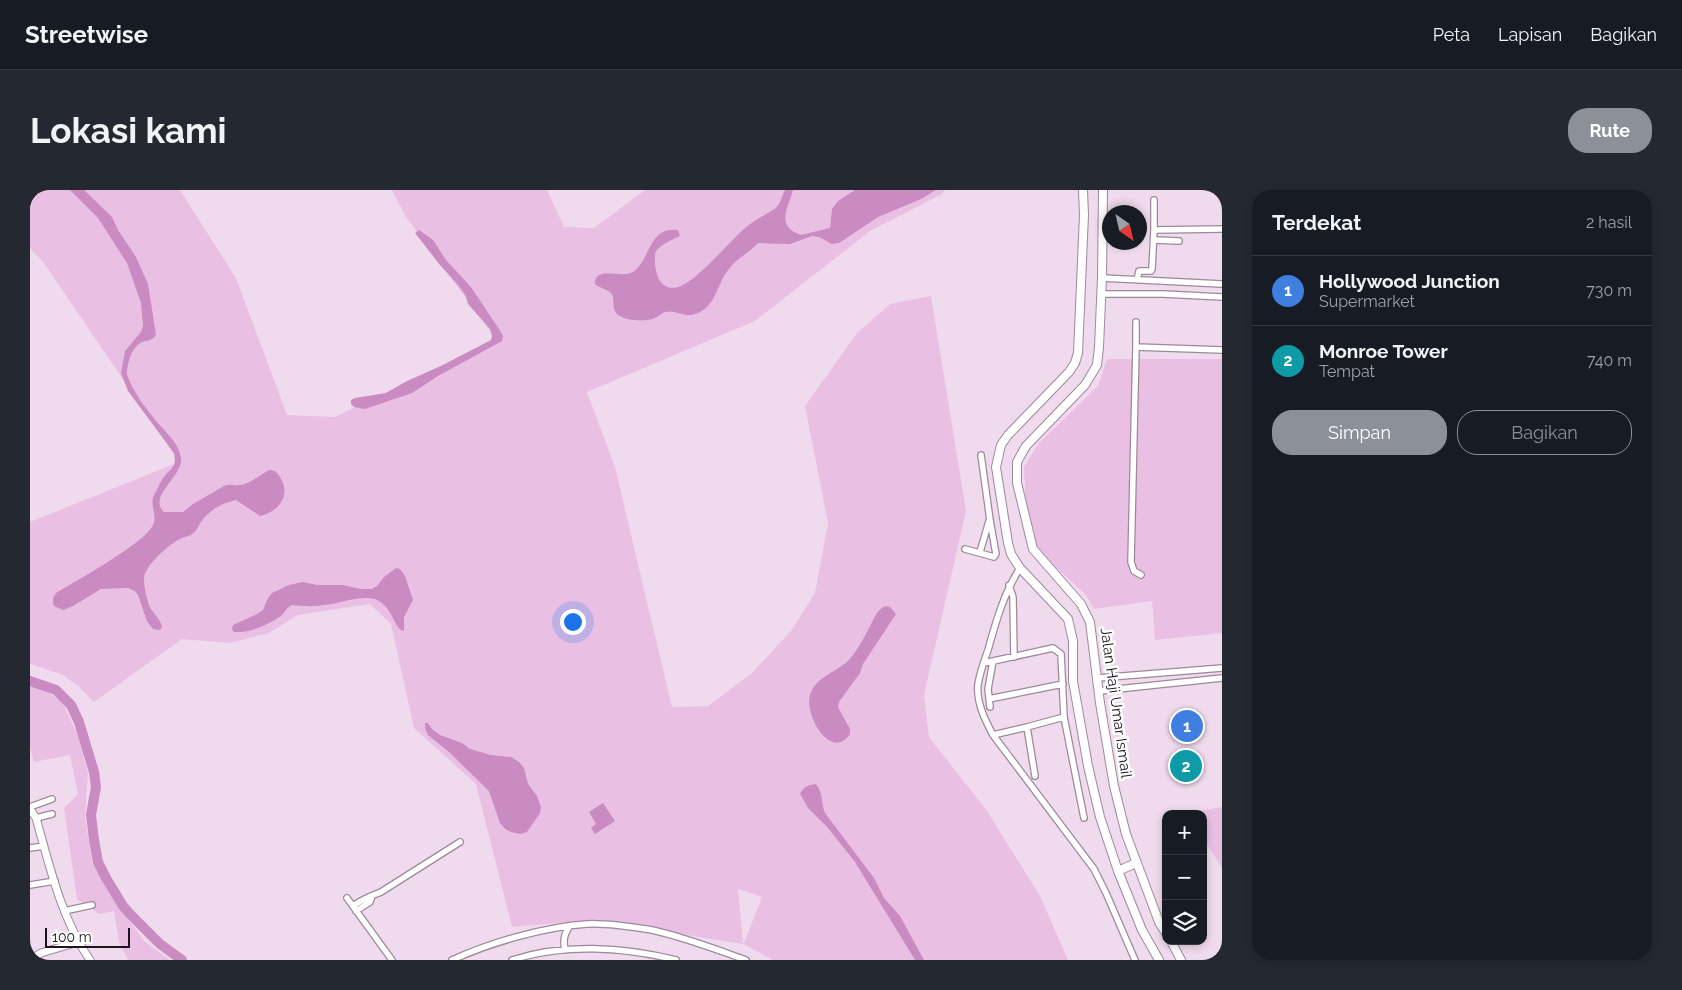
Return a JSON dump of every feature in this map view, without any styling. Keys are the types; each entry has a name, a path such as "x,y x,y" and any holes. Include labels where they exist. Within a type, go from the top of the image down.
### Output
{"main road":[{"path":"1083,190 1084,215 1078,353 1075,363 1008,435 1002,445 996,467 1011,554 1020,568 1068,619 1073,641 1073,681 1088,766 1100,817 1118,871 1142,930 1159,960"},
{"name":"Jalan Haji Umar Ismail","path":"1103,190 1102,278 1097,365 1085,384 1026,446 1017,462 1017,483 1030,540 1037,555 1081,604 1090,622 1114,786 1126,834 1162,927"},
{"path":"1118,871 1136,863"},
{"path":"1172,945 1181,960"}],"street":[{"path":"1137,280 1140,271 1152,270 1154,200"},
{"path":"1154,230 1222,229"},
{"path":"1154,240 1179,241"},
{"path":"1102,278 1222,284"},
{"path":"1101,294 1163,294 1222,297"},
{"path":"1136,322 1131,562 1134,571 1141,575"},
{"path":"1136,347 1222,350"},
{"path":"966,549 994,557 996,554 981,455"},
{"path":"980,552 990,520"},
{"path":"995,545 1008,543"},
{"path":"1020,568 1009,585 984,663 978,684 979,703 993,735 1094,869 1135,960"},
{"path":"1009,585 1013,597 1014,657"},
{"path":"984,663 1053,648 1062,656 1064,717 1084,818"},
{"path":"990,707 988,689 993,661"},
{"path":"1098,678 1222,668"},
{"path":"1140,675 1142,686"},
{"path":"1099,691 1222,678"},
{"path":"989,699 1063,684"},
{"path":"993,735 1064,717"},
{"path":"1027,726 1036,776"},
{"path":"52,799 30,808 36,818 64,911 78,942 90,960"},
{"path":"36,818 52,814"},
{"path":"354,908 370,902 372,896 460,842"},
{"path":"30,848 44,846"},
{"path":"30,885 55,881"},
{"path":"346,898 392,960"},
{"path":"64,911 92,905"},
{"path":"452,960 536,932 588,924 652,930 746,960"},
{"path":"565,950 565,934 569,927"},
{"path":"31,960 41,953 78,942"},
{"path":"512,960 565,950 609,950 655,955 676,960"}],"shaded area":[{"path":"30,190 180,190 236,278 287,415 335,417 496,339 406,217 392,190 547,190 564,227 594,228 645,190 945,190 942,194 870,231 755,321 587,392 615,467 672,707 708,706 752,673 791,631 815,593 828,523 805,406 857,333 890,304 931,296 966,511 924,695 929,737 987,811 1040,896 1068,960 773,960 743,944 593,920 512,927 476,784 414,728 391,624 370,604 298,615 269,633 230,643 182,639 94,702 78,686 63,675 30,664 30,522 179,462 44,263 30,248","holes":["738,889 762,897 744,943 743,943"]},
{"path":"70,190 84,190 112,217 118,230 136,257 148,284 156,335 138,344 132,352 127,375 142,402 174,441 180,452 180,465 160,500 160,506 164,512 183,512 224,486 244,484 269,470 277,474 284,485 281,502 272,511 260,516 236,500 226,503 208,514 194,533 177,540 158,556 145,574 144,585 149,605 162,625 162,628 159,630 153,629 147,621 138,595 135,591 128,588 101,589 63,610 53,604 56,593 109,561 147,533 153,525 155,518 152,502 154,495 163,478 175,462 174,453 128,391 121,373 125,351 141,332 143,326 141,303 127,263 98,218"},
{"path":"785,190 793,190 786,210 786,222 788,227 801,235 830,228 832,209 838,201 855,190 936,190 921,199 878,217 839,243 832,244 819,237 812,236 790,244 758,243 732,265 712,301 702,311 695,314 688,315 669,311 647,320 626,319 616,313 612,294 595,284 596,278 599,275 628,274 633,272 639,267 655,238 668,230 678,230 680,236 656,251 655,266 660,281 667,287 678,287 685,284 744,229 776,208"},
{"path":"419,230 433,240 446,260 471,287 499,329 503,336 502,341 438,376 412,393 365,409 354,407 351,404 351,400 355,398 386,393 491,340 490,329 468,304 466,296 459,286 415,233"},
{"path":"1107,359 1222,359 1222,633 1155,640 1152,601 1094,609 1086,595 1043,555 1027,530 1024,467 1039,443 1098,386"},
{"path":"396,568 400,569 405,576 413,600 404,617 404,630 402,631 386,606 369,598 316,606 292,605 281,616 259,628 240,632 234,632 232,629 233,625 263,610 272,593 289,585 303,582 317,585 343,585 361,589 372,589"},
{"path":"886,606 890,607 896,614 863,664 860,673 839,702 838,707 850,729 850,734 843,741 835,743 827,739 815,724 809,704 810,695 816,684 850,659 877,613"},
{"path":"30,684 44,689 63,703 78,736 88,773 85,817 92,861 120,908 144,941 170,960 128,960 119,942 114,911 99,914 77,899 64,808 78,794 70,755 34,762 30,748"},
{"path":"425,723 428,723 440,735 462,743 470,749 491,755 511,757 519,762 524,768 528,784 537,796 541,807 540,813 527,832 520,834 505,829 500,823 489,791 449,752 428,735"},
{"path":"816,784 820,790 825,813 874,878 884,898 900,916 924,960 915,960 855,862 828,828 808,808 800,794 806,786"},
{"path":"603,803 615,821 595,834 591,828 596,824 589,812"},
{"path":"1222,807 1222,868 1207,844 1207,810 1205,810"}],"waterway":[{"path":"30,681 56,690 71,705 79,722 94,772 96,787 91,815 98,862 106,878 130,914 160,944 182,960"}],"place":[{"name":"Hollywood Junction","path":"1187,726"},
{"name":"Monroe Tower","path":"1186,766"}]}
